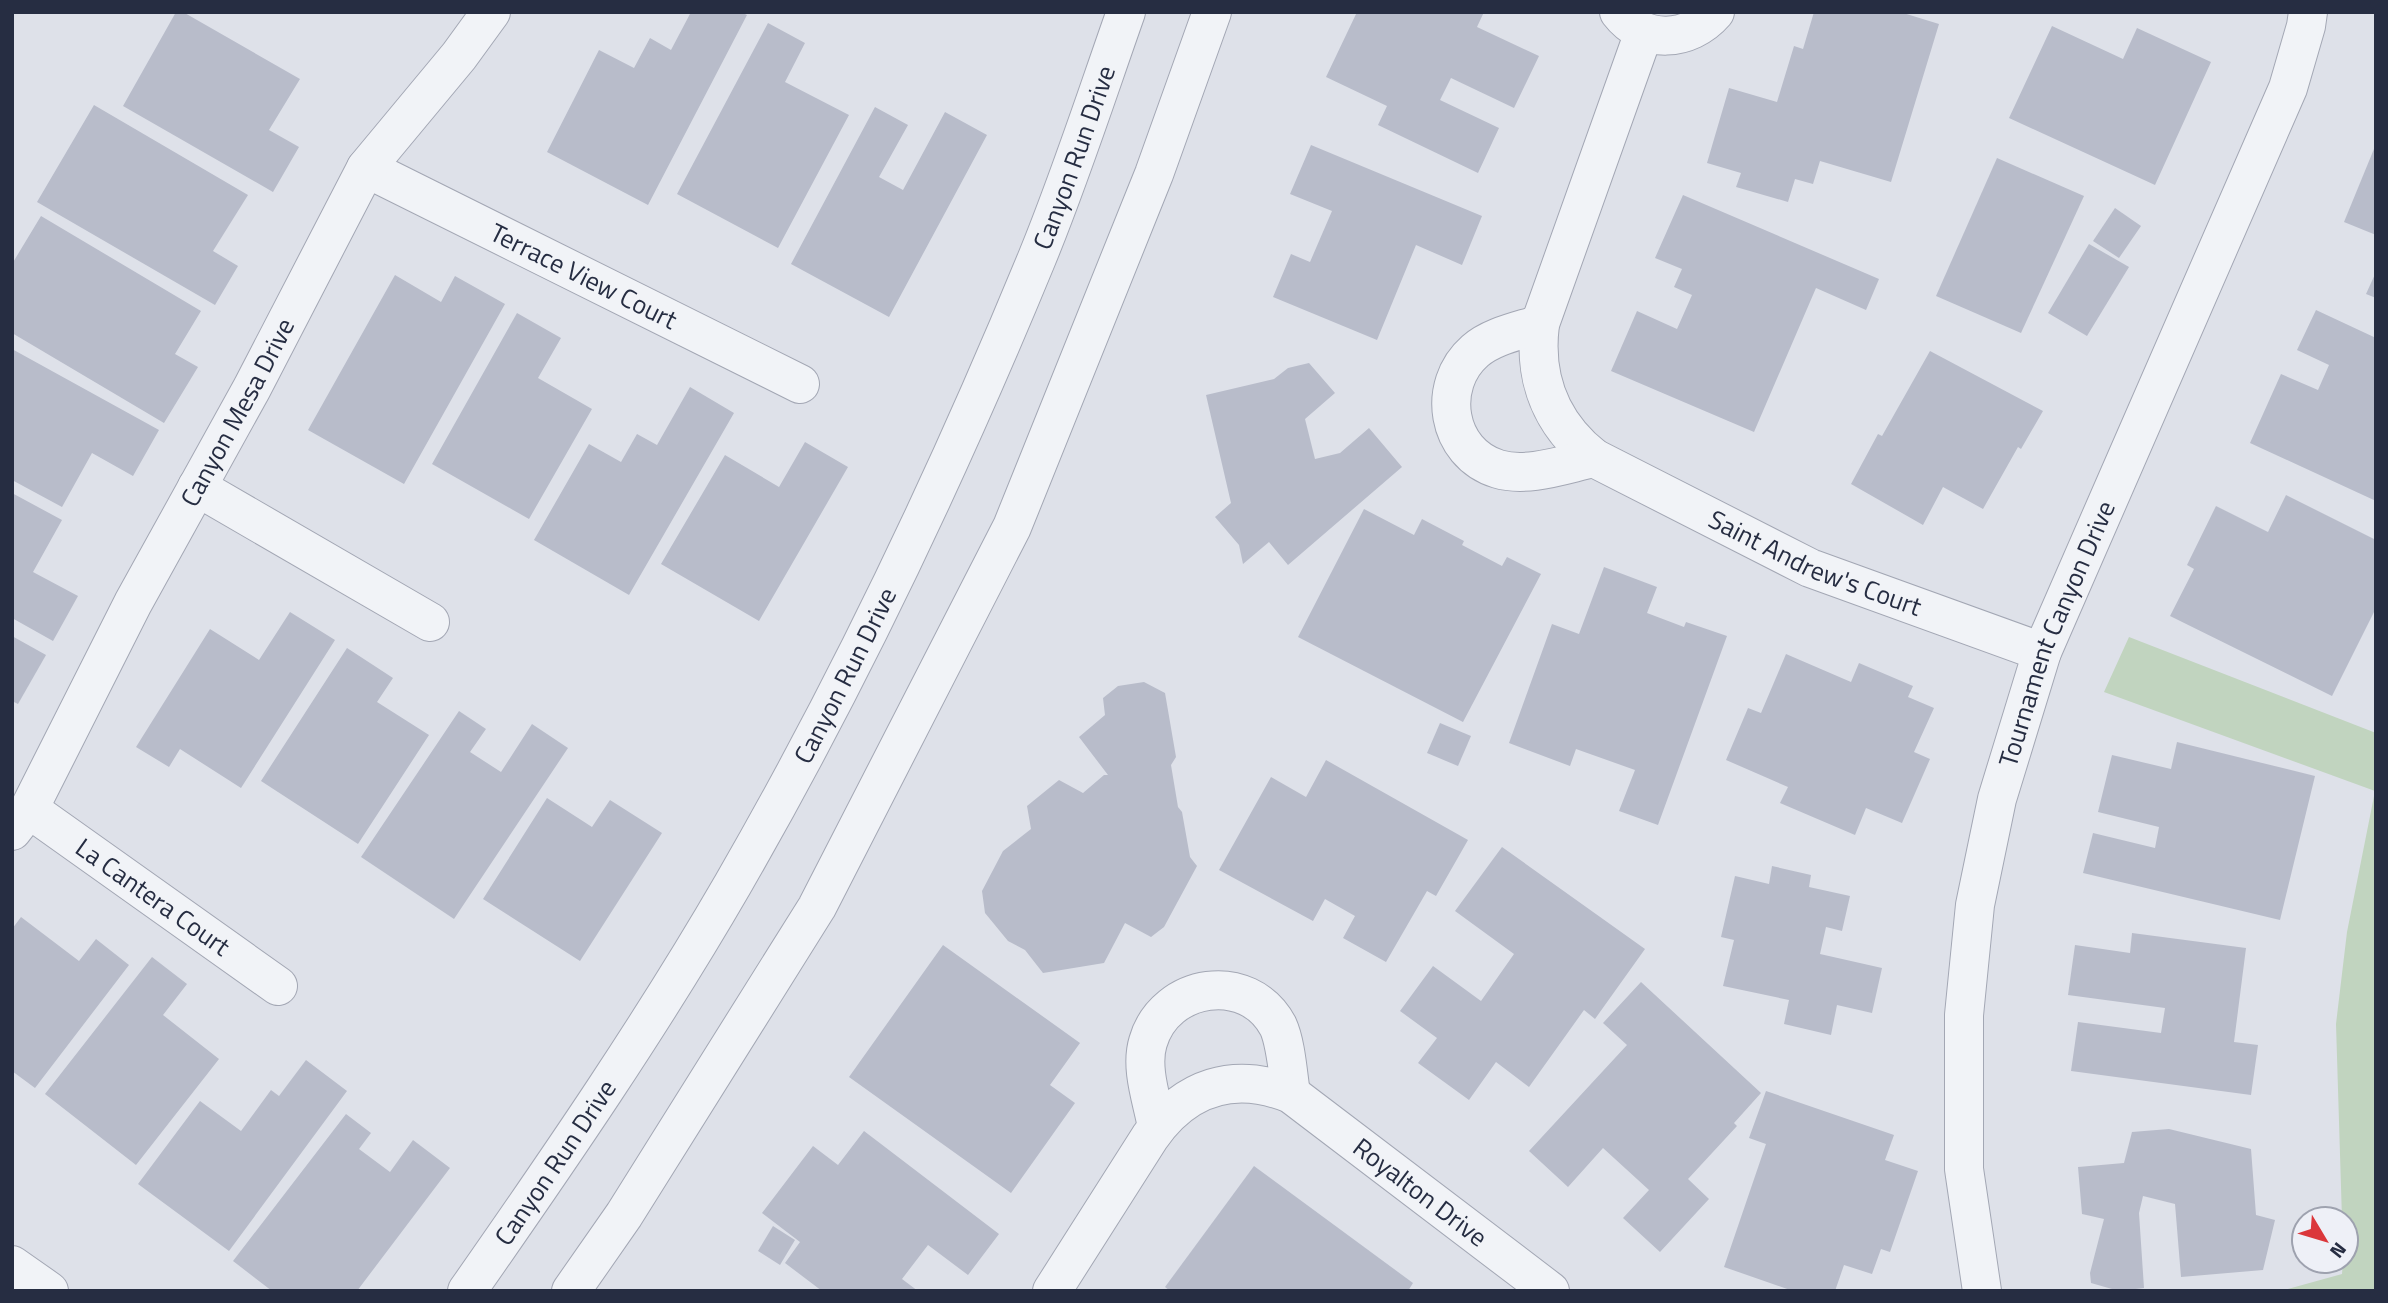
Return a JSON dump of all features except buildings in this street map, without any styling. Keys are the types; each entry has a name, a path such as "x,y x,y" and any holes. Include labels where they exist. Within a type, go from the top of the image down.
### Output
{"street":[{"name":"Canyon Mesa Drive","path":"21,820 132,603 252,388 366,168 458,57 491,12"},
{"name":"Canyon Run Drive","path":"467,1291 551,1171 665,996 746,861 859,649 926,512 1039,254 1126,12"},
{"path":"571,1291 624,1215 817,907 1012,527 1154,174 1212,12"},
{"name":"Saint Andrew's Court","path":"1715,12 1701,26 1679,36 1668,37 1632,22 1540,324 1538,363 1547,400 1567,432 1594,458 1810,568 2042,652"},
{"name":"Tournament Canyon Drive","path":"1982,1291 1964,1169 1964,1015 1975,905 1997,799 2042,652 2288,88 2308,12"},
{"name":"Terrace View Court","path":"366,168 800,384"},
{"path":"1540,324 1492,340 1466,360 1454,381 1451,398 1451,415 1456,430 1475,457 1489,466 1505,470 1522,472 1594,458"},
{"path":"197,487 429,622"},
{"name":"La Cantera Court","path":"21,820 278,986"},
{"path":"1052,1291 1157,1127 1145,1065 1148,1039 1160,1017 1172,1005 1203,991 1221,990 1253,1000 1272,1017 1280,1032 1291,1094"},
{"name":"Royalton Drive","path":"1157,1127 1184,1101 1218,1086 1255,1084 1291,1094 1550,1291"},
{"path":"12,1265 49,1291"}],"green space":[{"path":"2129,637 2376,733 2376,1291 2281,1291 2338,1275 2360,1275 2360,1205 2342,1205 2336,1024 2347,932 2375,791 2104,692"}]}
